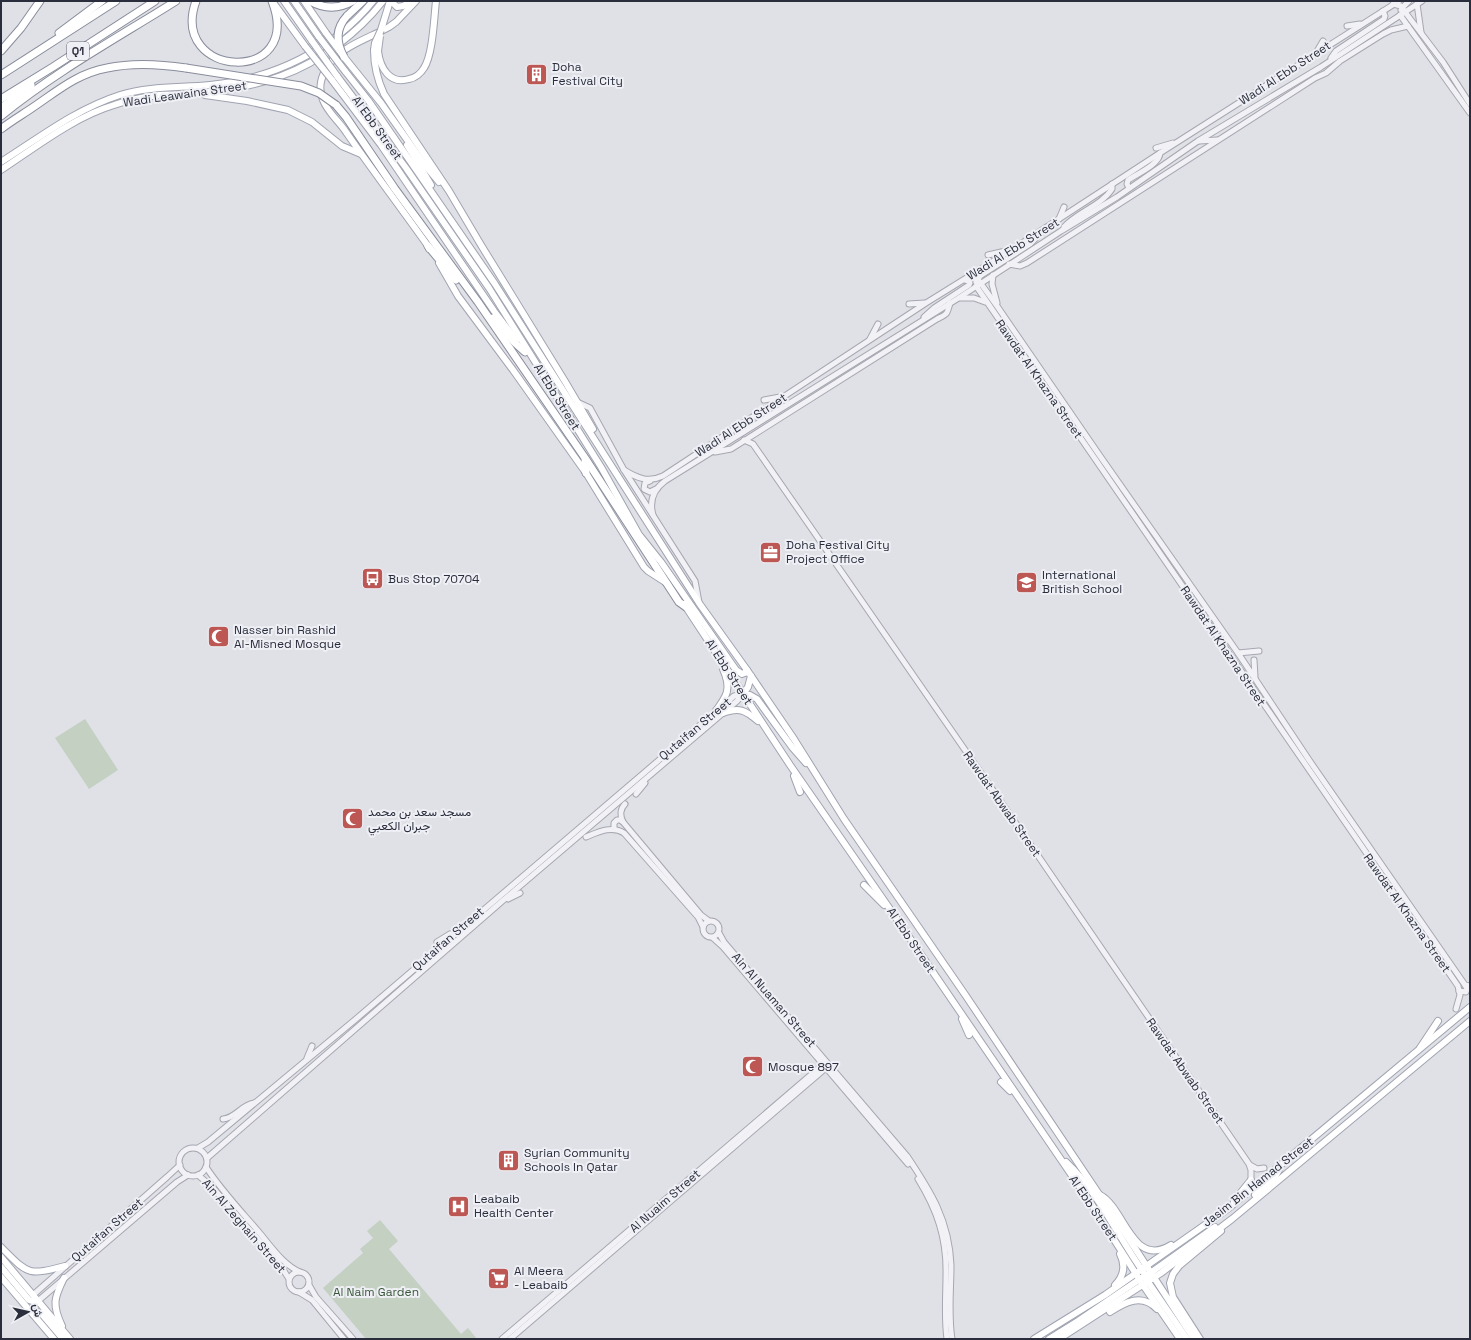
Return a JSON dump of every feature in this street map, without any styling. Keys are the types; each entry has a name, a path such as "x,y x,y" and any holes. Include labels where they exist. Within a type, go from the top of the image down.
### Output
{"highway":[{"path":"1,51 21,28 39,1"},
{"path":"43,47 66,27 102,1"},
{"name":"Q1","path":"1,75 116,1"},
{"name":"Q1","path":"1,99 155,1"},
{"path":"1,116 51,79 176,1"},
{"path":"196,1 192,13 193,26 194,32 200,44 213,56 225,61 236,63 247,62 259,57 265,53 273,43 278,22 272,1"},
{"path":"310,1 331,8 342,6 352,1"},
{"path":"344,57 337,38 340,26 347,16 363,1"},
{"path":"1,129 71,81 106,68 130,64 186,68 291,84 319,93 336,105 344,113 418,222 478,302 525,352"},
{"path":"1,108 45,72"},
{"path":"1,134 29,110"},
{"path":"428,246 476,305 486,315"},
{"path":"478,302 585,458 680,604 686,607"},
{"path":"585,458 586,474"}],"main road":[{"path":"272,1 373,133 494,311 525,352 535,362"},
{"name":"Al Ebb Street","path":"284,1 379,131 489,288 601,467 639,534 763,726 894,915 1056,1154 1092,1205 1194,1339"},
{"name":"Al Ebb Street","path":"294,1 319,37 368,100 508,303 699,603 747,670 844,819 966,996 1098,1194 1180,1339"},
{"path":"304,1 326,33 381,103 429,170 442,186 449,191"},
{"name":"Wadi Leawaina Street","path":"1,162 78,113 120,95 153,88 232,83 266,74 288,66 308,56 340,34 359,17 373,1"},
{"name":"Wadi Leawaina Street","path":"1,170 68,127 107,107 147,97 188,94 242,87 281,76 318,57 345,39 383,1"},
{"path":"391,1 395,6 400,7 413,1"},
{"path":"391,1 375,44 380,64 389,76 399,81 408,80 416,76 424,69 427,62 436,1"},
{"path":"416,1 389,27 337,56 327,67 322,77 321,91 324,102 428,246 458,296 518,377 586,474 644,567 666,583"},
{"path":"376,51 375,71 384,94 449,191 577,402 619,476"},
{"path":"188,94 214,96 288,110 312,122 342,146 361,154"},
{"path":"400,129 402,137 432,187 443,209"},
{"path":"639,534 661,562 736,670 742,674 745,674 747,670"},
{"path":"712,646 728,683 726,695 715,712"},
{"path":"743,694 748,687 751,676"},
{"path":"743,694 750,694 757,698 796,752 812,768"},
{"path":"723,713 735,710 744,710 763,726"},
{"path":"790,765 800,792"},
{"path":"864,885 894,915"},
{"path":"953,1002 969,1034"},
{"name":"Jasim Bin Hamad Street","path":"1034,1339 1105,1295 1145,1276 1177,1246 1204,1224 1229,1208 1283,1164 1470,1007"},
{"path":"1420,1050 1422,1042 1438,1021"},
{"name":"Jasim Bin Hamad Street","path":"1059,1339 1068,1334 1145,1276 1229,1221 1470,1021"},
{"path":"1001,1082 1019,1099"},
{"path":"1056,1154 1078,1175 1091,1192 1187,1339"},
{"path":"1049,1339 1145,1276 1239,1209 1276,1175 1283,1164"},
{"path":"1229,1208 1250,1180"},
{"path":"1098,1194 1105,1197 1110,1202 1132,1237 1139,1245 1148,1249 1156,1251 1166,1249 1197,1226 1204,1224"},
{"path":"1092,1205 1094,1215 1117,1249 1123,1262 1123,1271 1120,1280 1105,1295"},
{"path":"1200,1339 1173,1297 1170,1287 1171,1280 1173,1274 1179,1266 1218,1235 1229,1221"},
{"path":"1,1247 20,1266 30,1271 44,1272 65,1266"},
{"path":"1,1257 31,1297 33,1302 38,1301 67,1338"},
{"path":"1,1267 31,1297 30,1311"},
{"path":"1,1276 54,1339"},
{"path":"64,1278 55,1297 54,1304 57,1316 67,1338"},
{"path":"1068,1334 1078,1332 1129,1301 1137,1300 1146,1302 1155,1308 1176,1339"},
{"path":"30,1311 41,1313 67,1338"}],"street":[{"name":"Wadi Al Ebb Street","path":"655,479 668,473 926,303 1013,249 1398,1"},
{"path":"1402,11 1409,1"},
{"name":"Wadi Al Ebb Street","path":"658,487 665,481 950,303 978,283 993,275 1128,188 1198,141 1321,67 1386,24 1402,11 1419,3"},
{"path":"1419,3 1422,35"},
{"path":"1393,4 1398,5 1422,35 1448,70 1470,104"},
{"path":"1329,61 1336,51 1384,19 1386,16 1383,11"},
{"path":"1402,11 1408,26 1470,113"},
{"path":"1347,26 1363,24"},
{"path":"1380,36 1386,24"},
{"name":"Wadi Al Ebb Street","path":"1009,264 1020,266 1026,263 1315,78 1326,73 1380,36 1391,30 1408,26"},
{"path":"1315,55 1324,40"},
{"path":"1321,67 1336,65"},
{"path":"1198,141 1218,140"},
{"path":"1156,148 1180,141"},
{"path":"1128,188 1128,180 1156,162 1160,156 1160,153"},
{"path":"1061,231 1070,221 1105,197 1112,189 1112,184"},
{"path":"1059,219 1064,207"},
{"path":"967,278 978,283 982,274 1030,244 1042,230"},
{"path":"988,255 1013,249"},
{"path":"993,275 992,282 997,306"},
{"path":"920,322 934,308 969,286 970,283 967,278"},
{"name":"Rawdat Al Khazna Street","path":"978,283 986,302 1456,983 1460,991"},
{"name":"Rawdat Al Khazna Street","path":"978,283 997,306 1238,653 1309,760 1468,986"},
{"path":"957,298 970,297 986,302"},
{"path":"909,304 926,303"},
{"name":"Wadi Al Ebb Street","path":"712,452 729,450 937,319 946,315 950,303"},
{"path":"870,340 878,324"},
{"path":"1010,336 1015,333"},
{"path":"870,361 875,350"},
{"path":"764,400 783,396"},
{"name":"Al Ebb Street","path":"577,402 590,408 624,470 695,581 699,603"},
{"path":"775,421 780,410"},
{"path":"753,435 753,444"},
{"path":"744,440 753,444"},
{"name":"Rawdat Abwab Street","path":"753,444 1017,825 1249,1164"},
{"path":"624,470 641,479 655,479"},
{"path":"655,479 645,483 644,489 650,492 658,487"},
{"path":"653,515 652,498 658,487"},
{"path":"1225,648 1242,664 1246,665"},
{"path":"1238,653 1258,651"},
{"path":"1254,660 1256,680"},
{"name":"Qutaifan Street","path":"198,1148 206,1144 255,1103 734,696 743,694"},
{"name":"Qutaifan Street","path":"207,1158 500,903 737,701 743,694"},
{"path":"636,794 653,772"},
{"path":"586,837 614,829 622,831 630,838 698,917 705,935 713,938 719,933 720,928 718,924 709,921 701,915 623,822 621,811 625,804"},
{"path":"614,829 614,823 617,820 623,822"},
{"path":"500,903 520,893"},
{"path":"703,927 709,921"},
{"path":"437,942 458,930"},
{"name":"Ain Al Nuaman Street","path":"719,933 724,942 904,1158 932,1202 942,1231 946,1256 945,1314 947,1339"},
{"name":"Ain Al Nuaman Street","path":"713,938 723,947 907,1156 936,1201 945,1228 950,1250 951,1266 949,1314 952,1339"},
{"path":"1456,1009 1460,991 1466,992 1468,986"},
{"path":"307,1059 312,1046"},
{"name":"Al Nuaim Street","path":"502,1339 827,1065"},
{"name":"Al Nuaim Street","path":"510,1339 827,1065"},
{"path":"223,1118 232,1117 248,1104 255,1103"},
{"path":"189,1148 198,1148 207,1158 206,1167 203,1172 198,1175 193,1176 188,1174 182,1170 180,1165 180,1159 184,1151 189,1148"},
{"path":"1249,1164 1257,1169 1264,1168"},
{"path":"1249,1164 1252,1174 1250,1180"},
{"name":"Qutaifan Street","path":"31,1297 180,1165"},
{"name":"Ain Al Zeghain Street","path":"206,1167 221,1188 277,1253 289,1266 300,1272"},
{"path":"38,1301 188,1174"},
{"name":"Ain Al Zeghain Street","path":"198,1175 212,1188 279,1263 289,1279"},
{"path":"344,1339 312,1300 299,1292 295,1292 291,1288 289,1279 294,1273 305,1273 308,1277 309,1285 316,1297 353,1339"},
{"path":"299,1292 306,1290 309,1285"}],"green space":[{"path":"85,719 118,770 89,789 55,738"},
{"name":"Al Naim Garden","path":"380,1220 398,1241 389,1249 461,1334 468,1328 477,1339 366,1339 323,1288 363,1253 360,1249 373,1238 367,1231"}],"place":[{"name":"Doha Festival City","path":"537,74"},
{"name":"Doha Festival City Project Office","path":"770,552"},
{"name":"Bus Stop 70704","path":"372,579"},
{"name":"International British School","path":"1027,582"},
{"name":"Nasser bin Rashid Al-Misned Mosque","path":"218,637"},
{"name":"مسجد سعد بن محمد جبران الكعبي","path":"353,819"},
{"name":"Mosque 897","path":"752,1067"},
{"name":"Syrian Community Schools In Qatar","path":"509,1160"},
{"name":"Leabaib Health Center","path":"458,1206"},
{"name":"Al Meera - Leabaib","path":"498,1278"}]}
